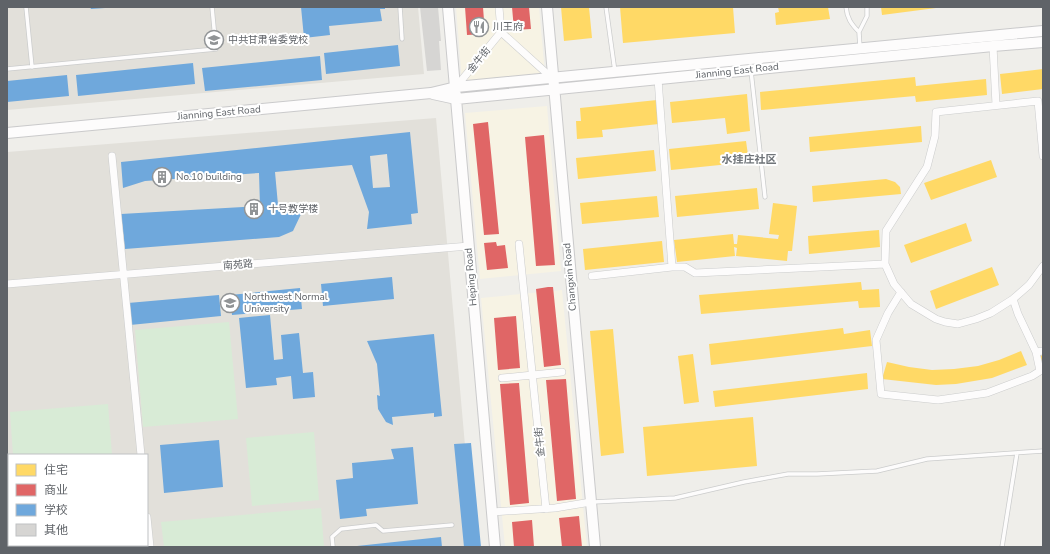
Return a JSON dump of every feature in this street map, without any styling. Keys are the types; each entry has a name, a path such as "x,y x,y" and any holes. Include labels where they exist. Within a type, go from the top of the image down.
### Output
{"main road":[{"name":"Heping Road","path":"448,7 495,547"},
{"name":"Changxin Road","path":"547,7 595,547"},
{"name":"Jianning East Road","path":"7,133 432,93 456,87 553,79 1043,31"},
{"name":"Jianning East Road","path":"432,93 456,99 1043,42"}],"street":[{"path":"499,7 501,32 553,79"},
{"name":"金牛街","path":"456,87 501,32"},
{"path":"993,46 996,106"},
{"path":"658,79 672,267"},
{"path":"1043,156 1038,101 936,112 935,136 927,167 886,231 885,264 894,284 911,304 936,319 958,324 991,314 1013,299 1029,285 1043,266"},
{"path":"112,156 141,454"},
{"name":"金牛街","path":"520,244 546,509"},
{"name":"南苑路","path":"7,284 469,246"},
{"path":"592,276 672,267 685,267 695,273 885,264"},
{"path":"901,292 888,314 876,340 880,394 938,400 987,393 1032,376 1040,370 1039,352 1018,314 1013,299"},
{"path":"502,378 562,372"},
{"path":"492,512 546,509 591,502"},
{"path":"148,527 150,547"}],"lane":[{"path":"26,7 32,67"},
{"path":"7,69 216,48 212,7"},
{"path":"400,7 402,40"},
{"path":"606,7 615,73"},
{"path":"846,7 846,13 850,23 858,32 860,48"},
{"path":"858,32 867,16 867,7"},
{"path":"751,70 765,197"},
{"path":"591,502 675,498 744,482 788,474 877,471 927,459 1043,451"},
{"path":"1002,547 1017,453"},
{"path":"333,547 332,537 341,529 376,525 383,531 452,525"}],"shaded area":[{"name":"中共甘肃省委党校","path":"7,7 418,7 424,74 7,110"},
{"path":"456,7 539,7 545,74 462,82"},
{"path":"547,106 561,271 480,279 465,113"},
{"name":"Northwest Normal University","path":"436,118 474,547 7,547 7,152"},
{"path":"562,290 587,547 505,547 481,298"}],"green space":[{"path":"229,322 238,419 143,427 135,330"},
{"path":"108,404 112,454 13,454 10,412"},
{"path":"314,432 319,500 252,506 246,438"},
{"path":"321,508 324,547 164,547 161,522"},
{"path":"20,546 108,546 98,547"}],"building: 住宅":[{"path":"561,7 589,7 592,38 564,41"},
{"path":"620,7 733,7 735,33 623,43"},
{"path":"778,7 828,7 830,19 776,25 775,13 779,12"},
{"path":"881,7 936,7 936,8 882,15"},
{"path":"1043,69 1043,89 1002,94 1000,74"},
{"path":"915,77 916,86 986,79 987,95 916,102 915,96 761,110 760,92"},
{"path":"747,94 750,131 727,134 725,118 672,123 670,102"},
{"path":"657,100 659,124 602,130 603,137 577,139 576,121 581,121 580,108"},
{"path":"921,126 922,142 810,152 809,137"},
{"path":"746,141 749,162 671,170 669,149"},
{"path":"654,150 656,171 578,179 576,158"},
{"path":"991,160 997,177 931,200 924,183"},
{"path":"886,179 895,182 900,187 901,194 813,202 812,186"},
{"path":"757,188 759,209 677,217 675,196"},
{"path":"657,196 659,217 582,224 580,203"},
{"path":"773,203 797,206 792,251 788,251 787,261 736,256 737,248 734,247 735,256 677,262 674,240 733,234 734,244 737,244 738,235 778,239 779,235 769,234"},
{"path":"966,223 972,241 911,263 904,245"},
{"path":"879,230 880,247 809,254 808,236"},
{"path":"662,241 664,262 585,270 583,249"},
{"path":"992,267 999,285 936,309 930,291"},
{"path":"861,282 862,290 879,289 880,307 859,308 858,301 701,314 699,295"},
{"path":"843,328 844,334 870,330 872,346 711,365 709,344"},
{"path":"613,329 624,453 601,456 590,331"},
{"path":"1021,351 1027,365 992,378 956,384 936,385 882,379 887,362 932,370 954,369 978,366 999,360"},
{"path":"693,354 699,402 684,404 678,356"},
{"path":"1043,355 1043,371 1040,356"},
{"path":"867,373 868,389 715,407 713,391"},
{"path":"753,417 757,466 647,476 643,427"}],"building: 商业":[{"path":"465,7 483,7 485,34 467,35"},
{"path":"512,7 529,7 531,29 514,30"},
{"path":"488,122 499,234 484,235 473,124"},
{"path":"544,135 555,265 536,266 525,137"},
{"path":"496,242 497,246 505,245 508,268 487,270 484,243"},
{"path":"553,287 561,365 544,367 536,289"},
{"path":"516,316 520,368 498,370 494,318"},
{"path":"566,379 576,499 557,501 546,380"},
{"path":"519,383 529,503 510,505 500,384"},
{"path":"579,516 582,547 562,547 559,518"},
{"path":"532,520 534,547 514,547 512,522"}],"building: 学校":[{"path":"90,7 105,7 105,8 91,9"},
{"path":"301,7 385,7 385,9 380,9 382,21 329,26 330,35 304,38"},
{"path":"398,45 400,66 326,74 324,53"},
{"path":"320,56 322,80 205,91 202,68"},
{"path":"193,63 195,84 78,96 76,75"},
{"path":"67,75 69,96 7,102 7,81"},
{"name":"No.10 building","path":"410,132 418,213 411,214 412,224 367,229 369,212 352,165 275,172 278,205 302,203 302,212 293,231 279,237 125,249 121,214 260,206 259,173 145,181 123,188 121,162","holes":["387,154 390,187 373,188 370,156"]},
{"path":"392,277 394,299 323,306 321,284"},
{"path":"300,288 302,309 232,315 230,295"},
{"path":"219,295 221,316 130,325 128,303"},
{"path":"270,315 274,360 283,359 281,335 299,333 303,373 313,372 315,397 293,399 291,376 276,378 277,385 246,388 239,318"},
{"path":"434,334 442,416 434,417 434,413 392,417 393,425 386,422 378,409 377,395 380,396 377,364 367,341"},
{"path":"219,440 223,487 164,493 160,445"},
{"path":"471,443 481,547 464,547 454,444"},
{"path":"413,447 418,504 366,509 367,516 340,519 336,480 353,478 352,463 394,459 391,449"},
{"path":"441,537 442,547 357,547 357,546"}],"building: 其他":[{"path":"420,7 438,7 441,41 439,41 441,70 427,71"}],"place":[{"name":"川王府","path":"479,27"},
{"name":"中共甘肃省委党校","path":"214,40"},
{"name":"No.10 building","path":"162,177"},
{"name":"十号教学楼","path":"254,209"},
{"name":"Northwest Normal University","path":"230,303"}],"district":[{"name":"水挂庄社区","path":"749,159"}]}
